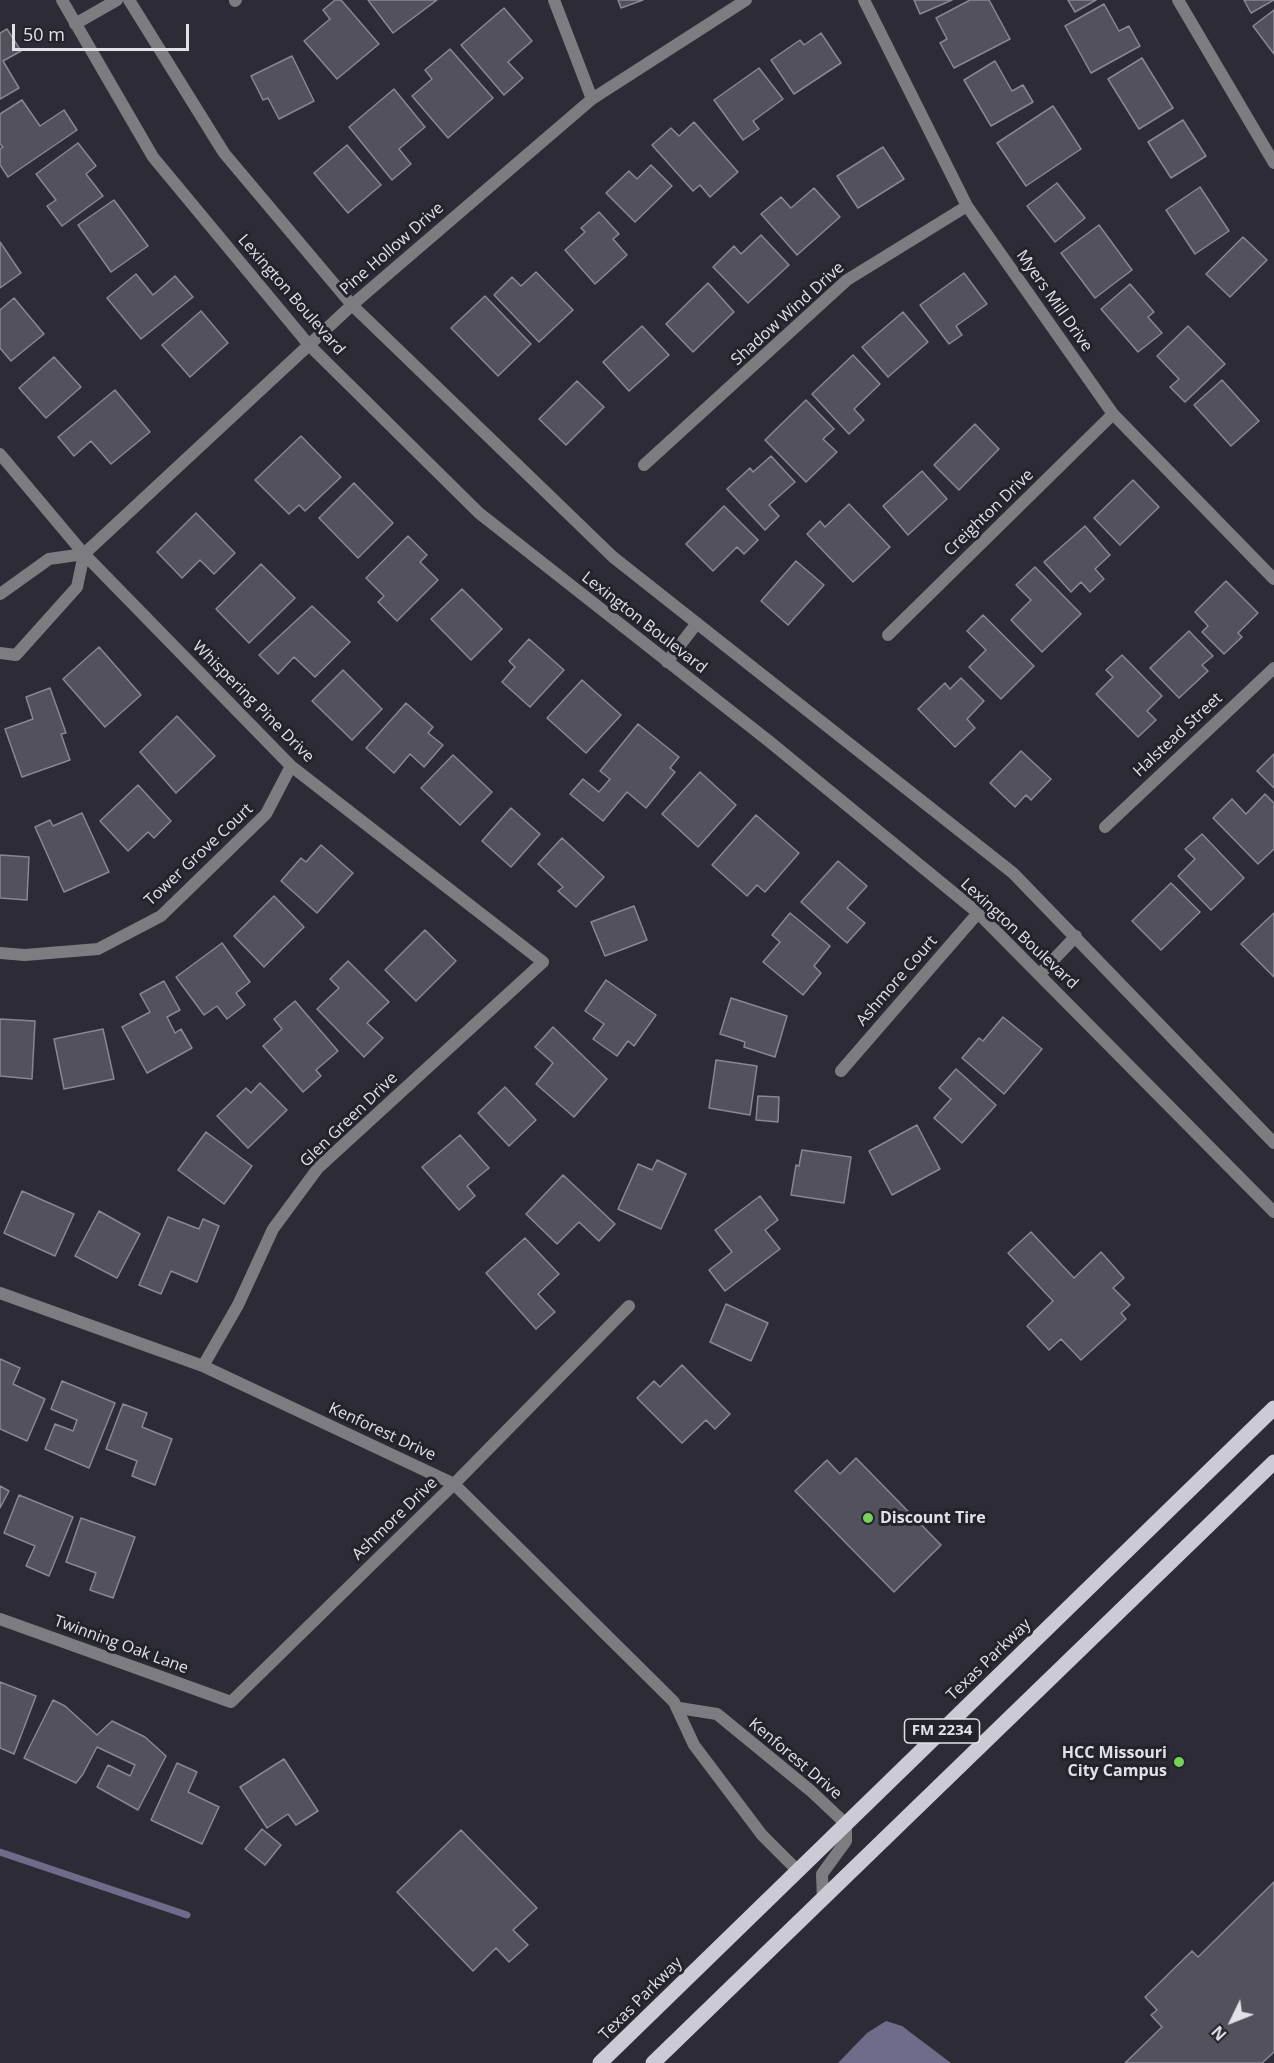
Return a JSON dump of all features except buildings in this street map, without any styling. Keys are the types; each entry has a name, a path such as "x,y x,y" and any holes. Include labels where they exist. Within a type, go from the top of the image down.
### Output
{"main road":[{"name":"Texas Parkway","path":"600,2063 1274,1408"},
{"name":"FM 2234","path":"653,2063 1274,1462"}],"street":[{"name":"Lexington Boulevard","path":"62,0 153,157 309,345 479,513 770,742 978,913 1274,1212"},
{"path":"75,24 117,0"},
{"name":"Lexington Boulevard","path":"129,0 224,153 352,305 613,557 1013,873 1274,1143"},
{"path":"554,0 592,99"},
{"name":"Pine Hollow Drive","path":"84,554 352,305 592,99 746,0"},
{"name":"Myers Mill Drive","path":"864,0 967,206 1113,414 1274,579"},
{"path":"1178,0 1274,164"},
{"name":"Shadow Wind Drive","path":"644,465 847,280 967,206"},
{"name":"Creighton Drive","path":"888,635 1113,414"},
{"name":"Whispering Pine Drive","path":"0,454 84,554 291,766 543,962"},
{"path":"0,594 49,559 84,554 77,587 16,654 0,653"},
{"path":"667,662 697,623"},
{"name":"Halstead Street","path":"1105,826 1274,668"},
{"name":"Tower Grove Court","path":"0,953 25,955 98,949 161,916 266,814 291,766"},
{"name":"Ashmore Court","path":"841,1071 978,913"},
{"path":"1040,974 1076,936"},
{"name":"Glen Green Drive","path":"203,1366 238,1305 273,1229 318,1168 543,962"},
{"name":"Kenforest Drive","path":"0,1293 203,1366 454,1484 679,1708 694,1745 762,1835 797,1870"},
{"name":"Ashmore Drive","path":"231,1702 454,1484 629,1306"},
{"name":"Twinning Oak Lane","path":"0,1619 231,1702"},
{"name":"Kenforest Drive","path":"679,1708 717,1714 811,1791 846,1824 846,1841 822,1874 823,1899"}],"shaded area":[{"path":"886,2021 902,2026 951,2063 838,2063 867,2033"}],"waterway":[{"path":"0,1852 187,1915"}],"place":[{"name":"Discount Tire","path":"868,1518"},
{"name":"HCC Missouri City Campus","path":"1179,1762"}]}
